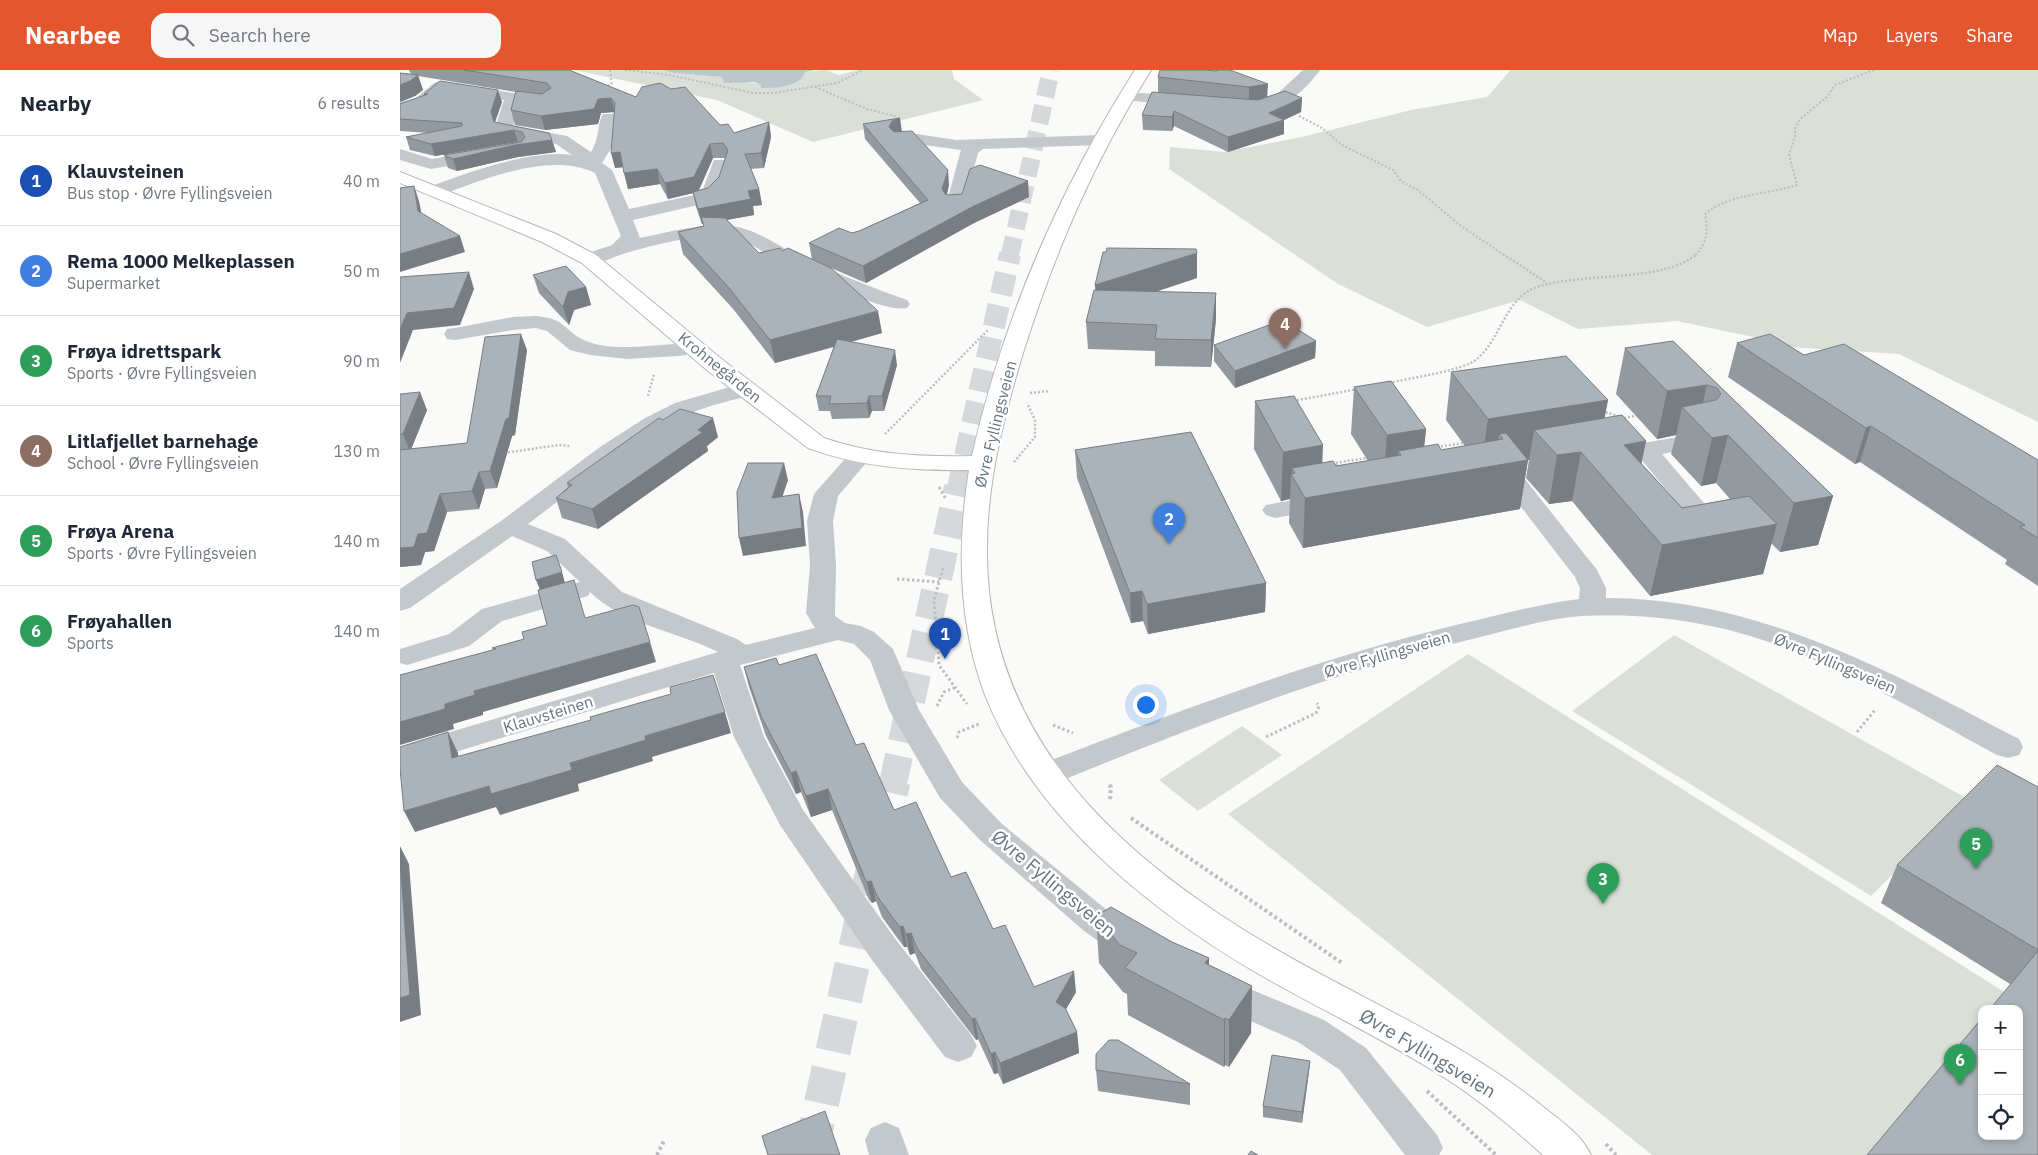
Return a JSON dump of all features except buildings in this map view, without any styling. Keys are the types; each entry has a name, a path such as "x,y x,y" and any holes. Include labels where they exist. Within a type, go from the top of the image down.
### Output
{"main road":[{"name":"Øvre Fyllingsveien","path":"1143,70 1100,140 1053,236 999,395 996,465 977,494 974,529 975,589 989,659 1001,696 1019,734 1047,774 1087,824 1135,870 1203,921 1267,961 1444,1058 1526,1115 1571,1155"},
{"name":"Krohnegården","path":"400,177 549,238 589,259 716,366 816,443 833,451 860,456 929,463 996,465"}],"street":[{"path":"1238,108 1278,96 1312,70"},
{"path":"416,82 521,98 504,125 505,130 561,140 603,170 624,216 631,237 619,249"},
{"path":"400,107 422,101 440,86"},
{"path":"1140,98 1203,102"},
{"path":"594,162 606,142 609,117"},
{"path":"917,126 929,141"},
{"path":"902,141 917,139 956,145 1100,140"},
{"path":"400,154 431,164 561,140"},
{"path":"955,205 970,150 980,144"},
{"path":"435,191 490,173 537,162 568,159 594,162"},
{"path":"624,216 705,198 712,191 720,164"},
{"path":"589,259 619,249 706,232 732,232 748,236 782,255 862,292 900,304"},
{"name":"Krohnegården","path":"455,334 524,322 549,323 577,344 593,349 623,352 678,350"},
{"path":"400,602 510,526 613,449 650,424 683,408 747,389"},
{"path":"1584,460 1696,442"},
{"path":"1649,449 1696,509 1683,533"},
{"path":"838,631 824,621 820,613 823,565 820,544 820,521 826,494 860,456"},
{"path":"1536,468 1498,474 1588,576 1593,588 1592,607"},
{"path":"1275,510 1356,497"},
{"path":"510,526 556,545 612,598 632,608 727,644 732,658 749,738 791,817 884,950 958,1046"},
{"path":"407,656 459,640 492,615 596,584"},
{"name":"Øvre Fyllingsveien","path":"1047,774 1174,724 1417,642 1557,612 1592,607 1648,609 1692,614 1800,644 1856,668 2008,747"},
{"name":"Klauvsteinen","path":"400,758 732,658 838,631"},
{"name":"Øvre Fyllingsveien","path":"838,631 851,632 864,638 883,656 904,710 951,790 991,832 1096,921 1154,958"},
{"path":"1187,977 1311,1031 1353,1059 1423,1148"}],"path":[{"path":"609,117 612,84 610,70"},
{"path":"625,70 669,75 754,93 773,93 837,83 862,70"},
{"path":"1383,384 1475,361 1488,348 1505,314 1523,294 1547,283 1598,276 1636,274 1668,267 1695,256 1707,238 1705,214 1710,209 1752,195 1785,190 1797,185 1798,176 1791,166 1789,153 1797,136 1795,129 1800,119 1827,96 1836,85 1874,70"},
{"path":"596,89 612,84"},
{"path":"814,87 861,107 894,116 917,126"},
{"path":"1278,96 1342,145 1393,170 1402,182 1418,190 1461,226 1547,283"},
{"path":"860,456 877,444 995,324 1005,310 1030,300"},
{"path":"650,424 641,421 640,417 655,379 654,371"},
{"path":"1287,402 1364,388"},
{"path":"1028,393 1050,391"},
{"path":"996,465 1035,437 1035,420 1026,401"},
{"path":"1596,410 1624,418 1643,415"},
{"path":"1624,418 1649,449"},
{"path":"1440,454 1435,447 1463,443"},
{"path":"500,454 559,446 613,449"},
{"path":"1356,497 1335,463 1366,458"},
{"path":"938,486 948,504"},
{"path":"944,566 934,600 940,665 954,688 969,707"},
{"path":"897,579 939,582"},
{"path":"1266,737 1316,713 1319,706 1298,681"},
{"path":"934,707 937,707 944,692 954,688"},
{"path":"974,715 980,724"},
{"path":"1857,732 1868,717"},
{"path":"657,1155 665,1139"}],"shaded area":[{"path":"574,70 663,70 674,73 722,77 725,80 761,85 762,88 786,85 796,80 805,72 826,70 839,75 858,70 952,70 954,79 983,100 813,142 717,100"},
{"path":"663,70 815,70 805,72 798,81 787,86 761,88 761,85 754,82 724,83 722,77 674,73"},
{"path":"1508,70 2038,70 2038,422 1899,354 1774,346 1753,337 1677,321 1578,329 1520,300 1427,327 1338,284 1169,169 1170,147 1224,152 1302,137 1411,110 1487,97 1510,71"},
{"path":"1674,635 1968,799 1871,896 1572,711"},
{"path":"1468,654 2009,995 2000,1005 1978,1005 1978,1032 1872,1155 1652,1155 1228,814"},
{"path":"1242,726 1282,755 1198,811 1159,780"}],"tunnel":[{"path":"1010,255 1051,70"},
{"path":"958,488 1010,254"},
{"path":"893,783 958,487"},
{"path":"810,1155 893,781"}],"place":[{"name":"Litlafjellet barnehage","path":"1285,349"},
{"name":"Rema 1000 Melkeplassen","path":"1169,544"},
{"name":"Klauvsteinen","path":"945,659"},
{"name":"Frøya Arena","path":"1976,869"},
{"name":"Frøya idrettspark","path":"1603,904"},
{"name":"Frøyahallen","path":"1960,1085"}]}
